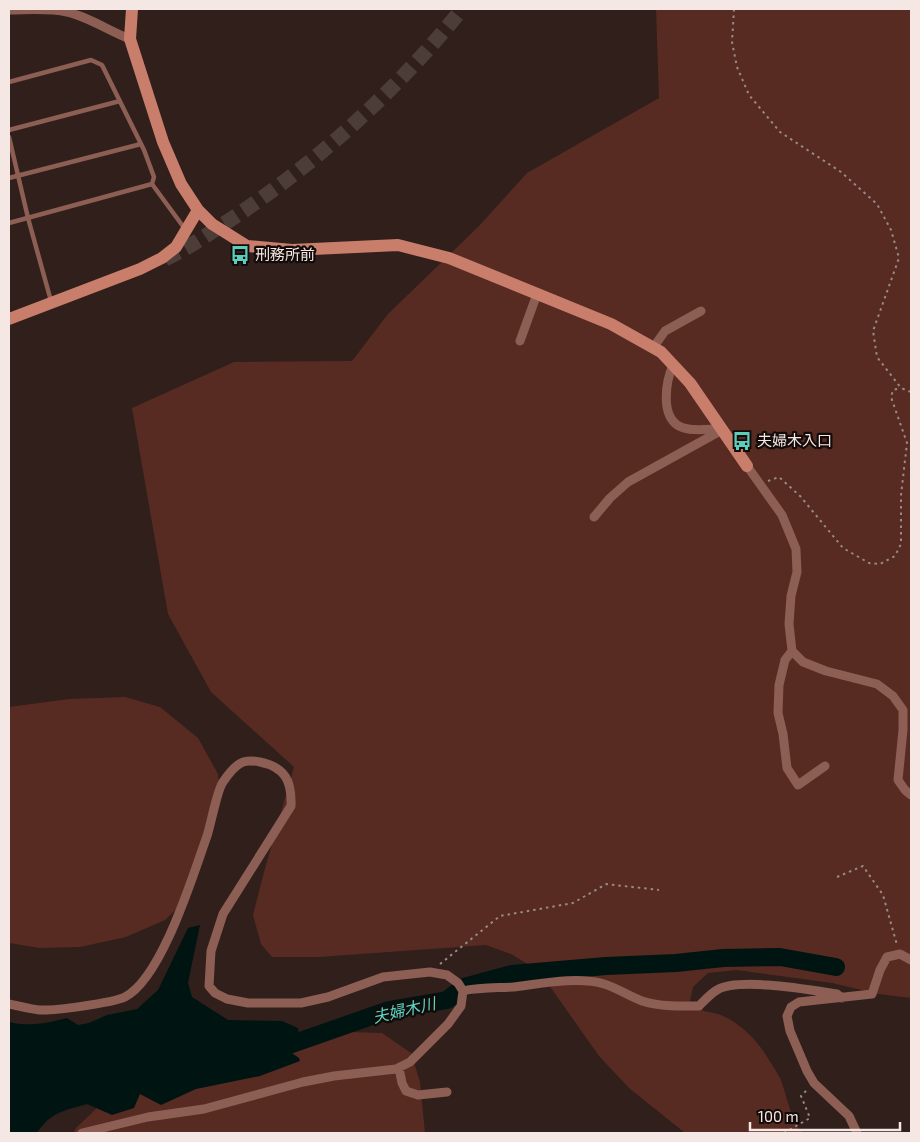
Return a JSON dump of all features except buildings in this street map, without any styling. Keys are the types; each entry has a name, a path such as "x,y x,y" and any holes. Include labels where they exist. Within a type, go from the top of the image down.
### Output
{"street":[{"path":"9,10 48,9 67,12 85,18 130,40"},
{"path":"132,9 130,40 163,142 181,184 198,210 212,224 246,246 292,250 398,245 449,258 611,324 660,352 673,365 690,383 782,515 796,549 797,572 791,596 789,624 792,651 803,662 826,671 877,684 893,696 903,710 898,780 911,795"},
{"path":"9,319 140,269 162,258 176,247 198,210"},
{"path":"520,341 537,294"},
{"path":"653,348 664,331 701,311"},
{"path":"673,365 669,375 666,402 670,416 678,426 692,429 722,429"},
{"path":"594,517 610,498 628,482 722,429"},
{"path":"792,651 785,660 779,685 778,713 783,734 787,768 798,784 825,766"},
{"path":"9,1004 40,1010 100,1003 125,997 139,986 154,967 183,905 210,826 221,783 242,762 256,761 274,765 286,778 291,792 291,806 241,883 224,914 211,951 209,986 215,993 227,999 248,1003 301,1003 328,997 383,977 430,972 447,975 458,983 463,991 461,1006 448,1024 410,1062 399,1068 303,1082 204,1108 148,1117 82,1133"},
{"path":"857,1133 849,1116 814,1084 790,1031 787,1016 791,1007 800,1002 872,994 880,970 887,957 900,954 911,960"},
{"path":"463,991 481,987 512,987 551,982 589,982 603,984 643,1001 666,1006 699,1006 716,990 734,984 792,987 837,994 842,998"},
{"path":"399,1068 406,1091 418,1095 447,1092"}],"lane":[{"path":"9,82 91,60 102,65 141,144 154,178 152,184"},
{"path":"9,130 120,101"},
{"path":"9,138 28,218 52,303"},
{"path":"9,178 141,144"},
{"path":"9,223 152,184"},
{"path":"152,184 186,230"}],"path":[{"path":"734,9 732,42 738,67 749,95 780,132 841,172 876,204 891,230 899,258 873,331 878,357 901,388 911,392"},
{"path":"760,484 779,477 800,496 843,548 869,562 880,564 895,556 901,544 901,495 907,443 891,397 893,390 901,388"},
{"path":"837,877 863,866 883,895 900,954"},
{"path":"430,972 500,916 573,903 606,884 659,890"},
{"path":"784,1133 810,1118 801,1096 814,1084"}],"shaded area":[{"path":"656,9 911,9 911,998 879,994 832,983 737,970 708,973 693,987 690,1001 701,1010 721,1015 734,1022 755,1041 780,1078 796,1124 804,1133 685,1133 629,1088 599,1056 539,971 511,954 486,945 319,957 272,957 261,944 253,915 294,767 211,692 168,614 132,408 234,362 352,361 388,314 479,226 527,173 659,98"},
{"path":"125,697 160,707 198,738 218,774 220,805 211,835 180,906 165,920 126,937 80,947 40,948 9,943 9,707 69,699"},
{"path":"200,925 188,983 192,997 228,1020 282,1021 298,1028 299,1034 289,1051 299,1058 300,1061 260,1076 196,1089 161,1105 140,1094 134,1108 112,1115 87,1104 58,1113 47,1121 37,1133 9,1133 9,1022 31,1024 67,1018 78,1025 89,1023 107,1015 137,1009 158,990 188,928"},
{"path":"350,1032 382,1033 411,1053 420,1082 425,1133 73,1133 100,1105 292,1036"}],"waterway":[{"name":"夫婦木川","path":"273,1053 289,1045 389,1010 447,1000 464,987 512,974 723,958 780,957 836,967"}],"tunnel":[{"path":"165,259 233,218 327,148 411,68 462,9"}],"place":[{"name":"刑務所前","path":"240,255"},
{"name":"夫婦木入口","path":"742,441"}]}
